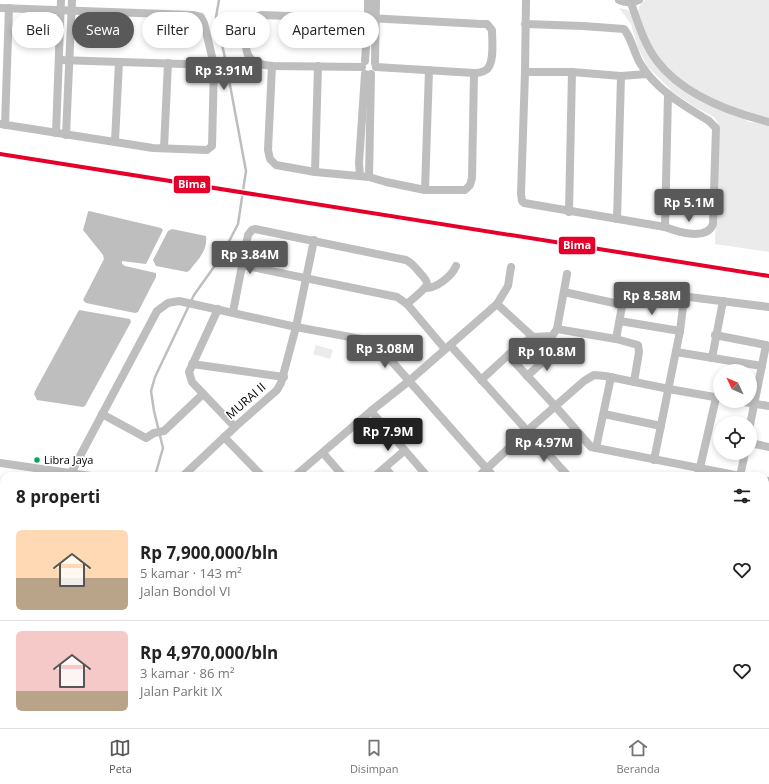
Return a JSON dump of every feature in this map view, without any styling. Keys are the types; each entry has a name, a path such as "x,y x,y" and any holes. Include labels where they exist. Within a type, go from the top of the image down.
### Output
{"street":[{"path":"56,133 61,0"},
{"path":"66,135 72,0"},
{"path":"368,0 371,12"},
{"path":"373,12 376,0"},
{"path":"525,24 622,29 626,31 634,54 647,74 684,107 709,121 716,128 713,224 712,228 708,232 699,234 678,232 664,227 569,212 524,203 522,201 521,194 525,72 525,24 526,0"},
{"path":"619,0 631,3 639,0"},
{"path":"631,3 644,39 650,50 657,61 672,77 702,97 725,109 769,122"},
{"path":"0,8 9,8 61,10 71,10 199,16 204,23 214,65 212,146 207,150 153,148 2,125 9,8"},
{"path":"278,16 256,16 248,23 246,29 246,50 252,60 258,64 272,66 429,70 474,74 484,71 491,64 492,30 487,24 379,18"},
{"path":"360,176 359,163 370,48"},
{"path":"59,60 214,65"},
{"path":"115,141 119,62"},
{"path":"164,148 168,64"},
{"path":"272,66 268,150 270,159 276,165 315,172 369,177 425,190 465,190 470,185 472,178 474,74"},
{"path":"315,172 318,66"},
{"path":"369,68 369,177"},
{"path":"425,190 429,70"},
{"path":"525,72 572,72 621,76 647,74"},
{"path":"569,212 572,72"},
{"path":"618,219 621,76"},
{"path":"664,227 668,94"},
{"path":"233,312 248,235 252,230 259,229 411,262 426,280 427,284 425,288 407,304"},
{"name":"MURAI II","path":"187,472 277,390 284,377 314,240"},
{"path":"242,265 390,295 401,299 481,380 564,472"},
{"path":"425,288 434,287 449,276 456,266"},
{"path":"300,472 371,411 409,381 497,304 508,286 511,267"},
{"path":"481,380 508,355 533,338 552,336 557,329 567,274"},
{"path":"616,339 626,290 627,287 630,286 683,298 769,307"},
{"path":"564,292 623,305"},
{"path":"654,460 680,331 683,298"},
{"path":"72,472 157,311 161,307 174,301 233,312 374,343 489,472"},
{"path":"712,358 715,335 723,301"},
{"path":"497,304 533,338"},
{"path":"218,309 189,372 192,382 235,427"},
{"path":"620,321 680,331"},
{"path":"557,329 616,339 639,345 634,382"},
{"path":"715,335 768,345 757,390"},
{"path":"527,376 554,352"},
{"path":"676,352 762,366"},
{"path":"508,355 591,447 654,460 699,472 715,408"},
{"path":"192,364 284,377"},
{"path":"483,472 589,377 599,375 713,397"},
{"path":"596,448 611,377"},
{"path":"102,414 146,438 164,431 203,394"},
{"path":"757,404 769,406"},
{"path":"371,411 423,472"},
{"path":"604,414 661,426"},
{"path":"224,437 258,472"},
{"path":"757,444 769,447"},
{"path":"380,472 404,451"},
{"path":"323,453 340,472"},
{"path":"741,472 743,460"},
{"path":"0,463 64,472"},
{"path":"385,468 388,472"}],"shaded area":[{"path":"645,0 769,0 769,121 735,112 681,81 654,54 638,14 639,7"},
{"path":"619,8 628,10 631,14 667,74 749,122 769,124 769,252 715,244 718,123 714,117 695,107 674,93 648,67 638,48 631,24"},
{"path":"89,211 161,228 163,230 146,264 122,261 122,264 125,266 156,273 156,277 138,312 135,313 86,303 83,300 104,259 103,255 83,230"},
{"path":"172,229 206,236 204,250 187,272 156,266 153,260 168,231"},
{"path":"79,310 130,319 131,322 85,406 83,407 37,400 34,394 35,391"},
{"path":"316,345 333,350 330,359 313,354"}],"waterway":[{"path":"156,472 163,448 151,391 155,377 194,295 221,257 238,224 246,171 216,17 219,0"}],"transit line":[{"name":"Bima","path":"0,154 769,276"}],"place":[{"name":"Libra Jaya","path":"37,460"}]}
